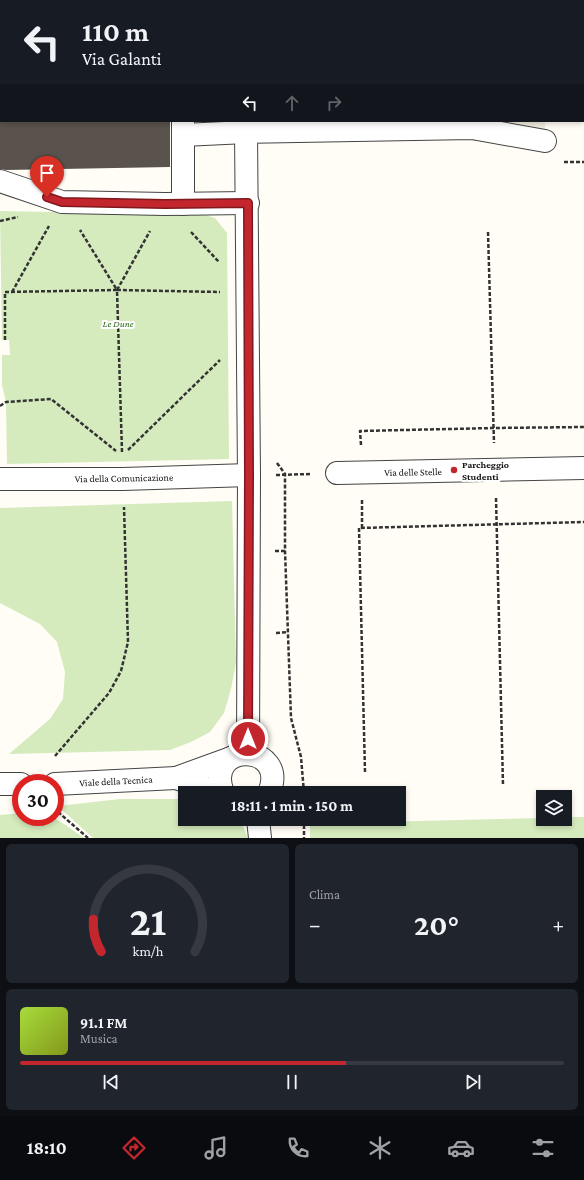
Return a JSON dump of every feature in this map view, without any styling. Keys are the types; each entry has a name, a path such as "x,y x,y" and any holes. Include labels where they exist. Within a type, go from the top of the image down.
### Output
{"street":[{"path":"174,204 183,128 246,132 472,128 545,141"},
{"path":"239,756 249,475 248,203 246,132"},
{"path":"0,181 62,202 174,204 248,203"},
{"name":"Via delle Stelle","path":"337,473 584,468"},
{"name":"Via della Comunicazione","path":"0,479 123,479 249,475"},
{"path":"220,786 221,769 225,763 239,756 256,755 269,766 272,774 272,786"},
{"name":"Viale della Tecnica","path":"64,784 176,778 239,756"},
{"name":"Viale della Tecnica","path":"176,778 198,786"},
{"path":"0,784 12,784"},
{"path":"259,826 260,838"}],"path":[{"path":"12,292 62,202 117,290"},
{"path":"117,290 174,204 248,292"},
{"path":"488,232 503,785"},
{"path":"5,340 5,292 117,290"},
{"path":"0,406 6,402 51,399 122,456 248,333"},
{"path":"249,475 337,473"},
{"path":"284,474 291,718 301,757 303,786"},
{"path":"365,772 359,528 584,522"},
{"path":"64,816 88,838"},
{"path":"304,826 304,838"}],"green space":[{"name":"Le Dune","path":"0,211 205,215 215,218 227,233 229,459 7,464 6,402 2,385 2,355 10,355 9,340 2,340"},
{"path":"232,501 236,663 231,689 224,713 210,732 191,742 170,750 9,754 50,719 63,699 65,672 57,642 40,624 0,603 0,508"},
{"path":"120,799 178,799 178,826 243,826 248,838 93,838 64,811 64,805"},
{"path":"12,814 12,826 64,826 64,824 84,838 0,838 0,815"},
{"path":"572,817 584,817 584,838 310,838 310,826 406,826 406,821 536,818 536,826 572,826"}],"shaded area":[{"path":"472,122 545,122 545,141 472,141"}],"building":[{"path":"0,122 170,122 170,167 0,169"}],"place":[{"name":"Parcheggio Studenti","path":"454,470"}],"route":[{"path":"47,197 62,202 165,204 248,203 248,739"}]}
